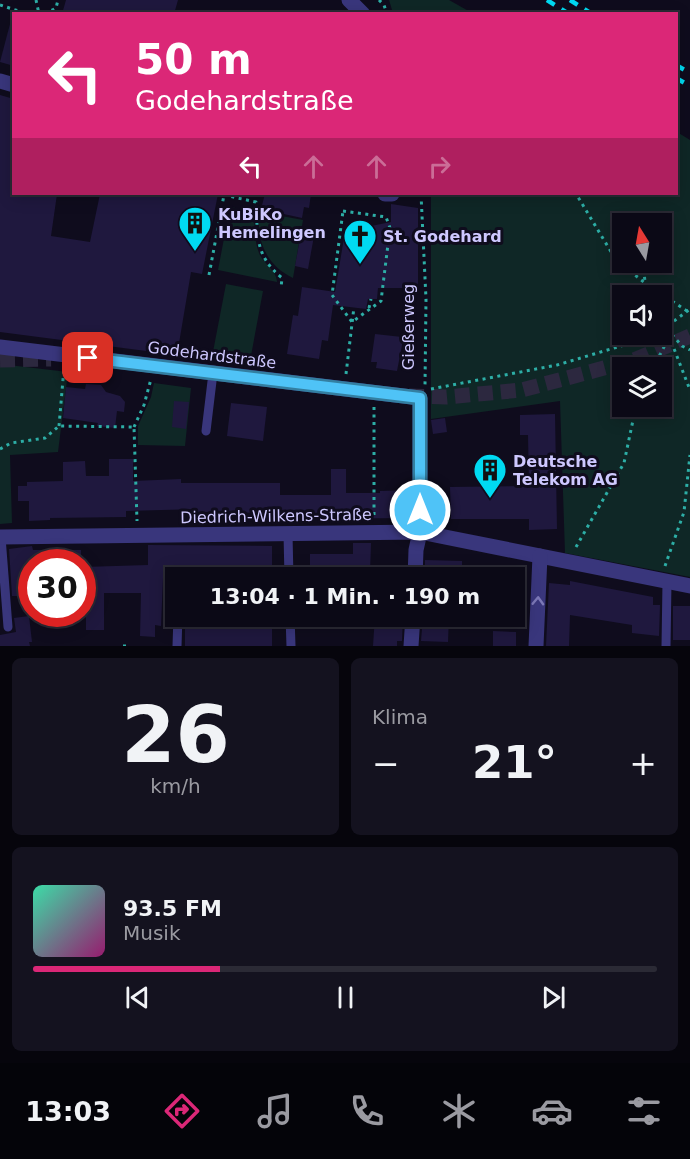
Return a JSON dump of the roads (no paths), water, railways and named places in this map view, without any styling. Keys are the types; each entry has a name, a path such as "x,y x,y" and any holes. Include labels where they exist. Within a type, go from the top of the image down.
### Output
{"street":[{"path":"349,0 361,12"},
{"name":"Godehardstraße","path":"0,347 420,398 420,532"},
{"path":"415,567 420,532"},
{"name":"Diedrich-Wilkens-Straße","path":"1,537 137,535 180,540 288,534 420,532 690,586"},
{"path":"536,646 540,556"},
{"path":"411,646 412,627"}],"lane":[{"path":"206,431 213,373"},
{"path":"288,534 289,567"},
{"path":"1,537 8,627"},
{"path":"663,581 666,646"},
{"path":"177,646 178,627"},
{"path":"290,627 291,646"}],"tunnel":[{"path":"409,396 446,397 522,390 634,360 690,336"},
{"path":"0,360 51,359"}],"railway":[{"path":"547,0 566,12"},
{"path":"570,0 589,12"},
{"path":"678,66 690,73"},
{"path":"678,79 690,86"}],"place":[{"name":"KuBiKo Hemelingen","path":"195,252"},
{"name":"St. Godehard","path":"360,265"},
{"name":"Deutsche Telekom AG","path":"490,499"}]}
